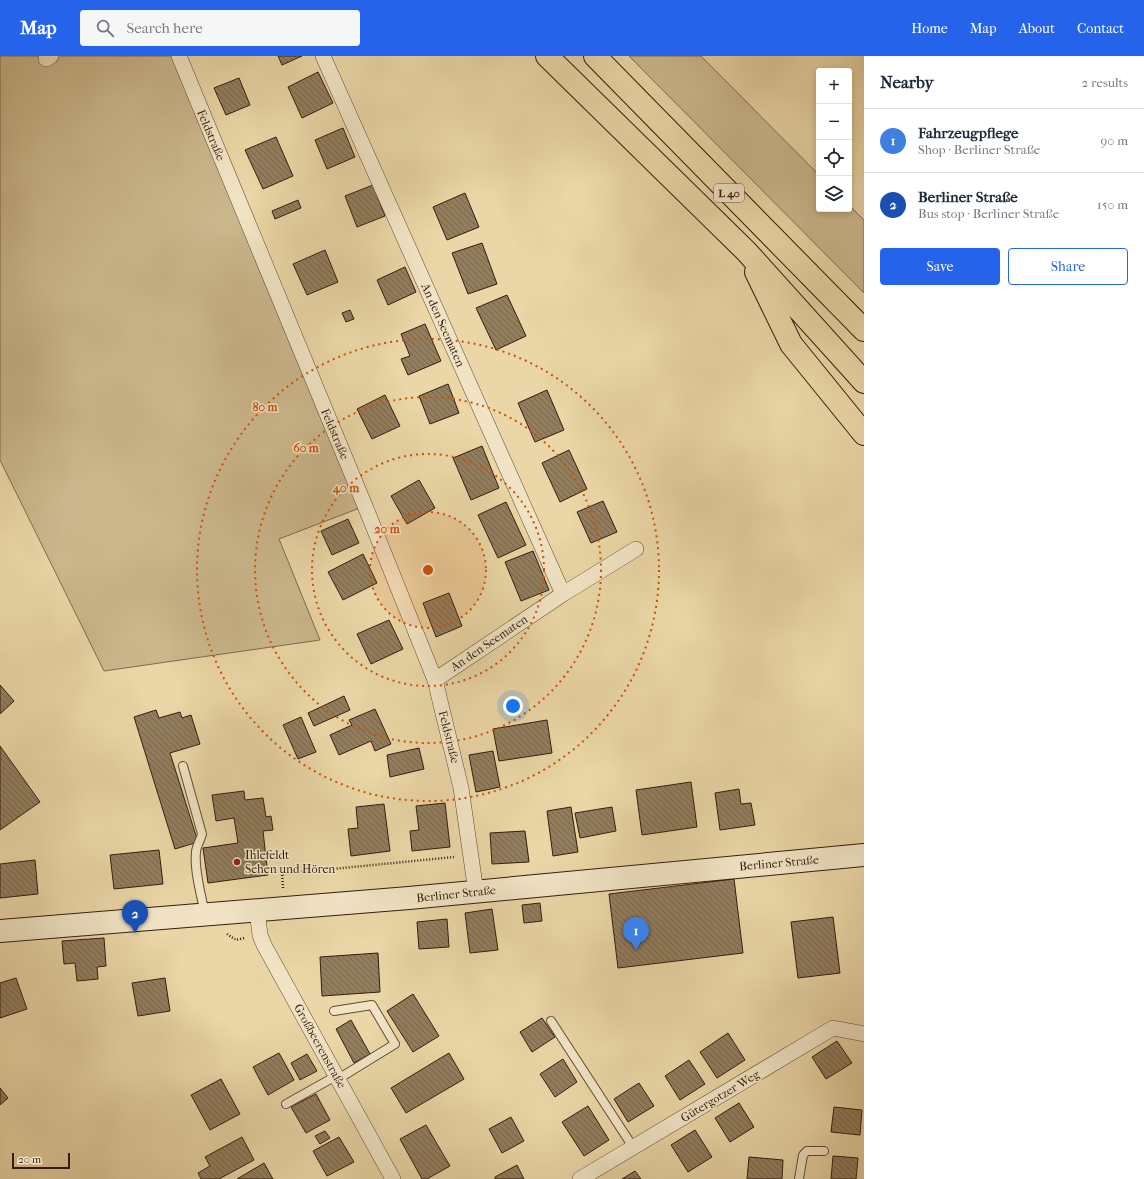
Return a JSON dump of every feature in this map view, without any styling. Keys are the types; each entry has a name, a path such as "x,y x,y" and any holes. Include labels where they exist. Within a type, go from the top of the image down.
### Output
{"highway":[{"name":"L 40","path":"547,56 746,251 864,382"},
{"name":"L 40","path":"595,56 864,330"},
{"path":"746,251 791,344 864,434"}],"main road":[{"name":"Berliner Straße","path":"0,930 402,899 864,855"}],"street":[{"name":"Feldstraße","path":"179,56 365,506 435,680 462,788 476,892"},
{"name":"An den Seematen","path":"323,56 563,594"},
{"name":"An den Seematen","path":"435,680 563,594 636,549"},
{"name":"Großbeerenstraße","path":"257,910 260,935 264,945 393,1179"},
{"name":"Gütergotzer Weg","path":"580,1179 833,1028 864,1034"}],"lane":[{"path":"183,766 202,834 200,843 196,850 198,879 205,914"},
{"path":"286,1104 337,1078 396,1044 372,1005 334,1011"},
{"path":"551,1021 633,1147"},
{"path":"799,1179 803,1155 807,1151 824,1151"}],"path":[{"path":"283,889 282,874 471,856"}],"shaded area":[{"path":"0,56 179,56 365,506 279,539 320,640 104,671 0,460"},
{"path":"629,56 701,56 816,172 816,212 852,212 852,208 864,220 864,293"}],"building":[{"path":"278,56 302,56 282,65"},
{"path":"318,72 333,103 302,118 288,87"},
{"path":"239,78 250,105 226,115 214,88"},
{"path":"343,128 355,157 327,169 315,140"},
{"path":"276,137 293,176 263,189 245,150"},
{"path":"373,185 385,216 357,227 345,196"},
{"path":"465,193 479,227 447,240 433,207"},
{"path":"298,200 301,208 275,219 272,211"},
{"path":"482,243 497,284 468,294 452,253"},
{"path":"325,250 338,282 307,295 293,264"},
{"path":"405,267 416,292 388,305 377,280"},
{"path":"507,295 526,336 496,350 476,308"},
{"path":"350,310 354,319 346,322 342,313"},
{"path":"425,324 441,361 408,375 401,359 410,356 401,334"},
{"path":"448,384 459,413 430,424 419,396"},
{"path":"547,390 564,430 535,442 518,403"},
{"path":"385,395 400,426 372,439 357,409"},
{"path":"482,446 499,488 471,500 453,458"},
{"path":"569,450 587,489 560,502 542,463"},
{"path":"419,480 435,508 407,524 391,496"},
{"path":"603,501 617,532 591,543 577,512"},
{"path":"506,502 526,545 498,558 478,515"},
{"path":"348,519 359,543 332,555 321,531"},
{"path":"533,551 549,590 521,601 505,562"},
{"path":"363,554 377,583 343,600 328,572"},
{"path":"449,593 462,626 436,637 423,603"},
{"path":"389,620 403,649 371,664 357,634"},
{"path":"0,685 14,701 0,714"},
{"path":"344,696 350,710 314,726 308,713"},
{"path":"375,709 391,744 375,751 371,741 339,755 330,735 352,725 349,720"},
{"path":"156,710 159,718 180,712 182,718 191,715 200,744 170,753 198,842 175,849 134,717"},
{"path":"301,717 316,752 298,759 283,725"},
{"path":"547,720 552,753 499,761 493,729"},
{"path":"0,746 40,802 0,830"},
{"path":"419,748 424,769 390,777 387,755"},
{"path":"493,751 500,787 476,792 469,755"},
{"path":"691,782 697,827 642,835 636,790"},
{"path":"739,789 741,804 751,803 755,825 720,830 715,793"},
{"path":"244,791 245,800 263,798 266,817 271,816 273,830 263,831 268,875 208,883 203,848 238,843 234,818 216,821 212,795"},
{"path":"445,803 450,847 412,851 410,831 419,830 416,806"},
{"path":"384,804 390,851 351,856 348,829 358,828 356,807"},
{"path":"571,807 578,852 553,856 547,811"},
{"path":"612,807 616,831 580,838 575,813"},
{"path":"525,831 529,862 492,864 490,833"},
{"path":"159,850 163,884 114,889 110,855"},
{"path":"35,860 38,894 0,898 0,864"},
{"path":"734,879 743,953 618,968 609,894"},
{"path":"540,903 542,921 524,923 522,905"},
{"path":"492,909 498,950 470,953 465,913"},
{"path":"833,917 840,973 798,978 791,922"},
{"path":"447,919 449,947 419,949 417,922"},
{"path":"104,938 106,966 97,967 98,979 77,981 75,963 64,964 62,941"},
{"path":"378,953 380,992 322,996 320,957"},
{"path":"16,978 27,1009 0,1018 0,983"},
{"path":"165,978 170,1011 138,1016 132,983"},
{"path":"413,994 439,1036 413,1052 387,1011"},
{"path":"542,1018 555,1037 532,1052 520,1032"},
{"path":"351,1020 370,1054 354,1063 336,1029"},
{"path":"728,1033 745,1060 717,1078 700,1052"},
{"path":"837,1041 852,1063 826,1079 812,1057"},
{"path":"279,1053 294,1080 268,1095 253,1067"},
{"path":"449,1053 464,1079 406,1113 391,1088"},
{"path":"307,1054 317,1071 300,1080 291,1063"},
{"path":"563,1059 577,1082 555,1097 540,1074"},
{"path":"689,1060 705,1084 680,1100 665,1076"},
{"path":"221,1079 240,1114 210,1130 191,1095"},
{"path":"639,1083 654,1106 628,1122 614,1099"},
{"path":"0,1088 8,1098 0,1105"},
{"path":"316,1094 330,1120 306,1133 291,1107"},
{"path":"739,1103 754,1127 730,1142 715,1118"},
{"path":"588,1106 609,1140 584,1156 562,1122"},
{"path":"834,1107 862,1110 860,1135 831,1132"},
{"path":"511,1117 524,1141 502,1153 489,1129"},
{"path":"426,1125 450,1166 427,1179 422,1179 400,1139"},
{"path":"695,1130 712,1157 688,1172 671,1145"},
{"path":"325,1131 330,1138 320,1144 315,1136"},
{"path":"242,1137 254,1160 219,1179 201,1179 198,1173 210,1166 205,1157"},
{"path":"339,1137 354,1162 327,1176 313,1151"},
{"path":"833,1156 858,1158 856,1179 831,1179"},
{"path":"749,1157 783,1160 782,1179 747,1179"},
{"path":"264,1163 273,1179 237,1179"},
{"path":"517,1165 524,1179 495,1179 495,1177"},
{"path":"635,1171 641,1179 622,1179"}],"place":[{"name":"Ihlefeldt Sehen und Hören","path":"237,862"},
{"name":"Berliner Straße","path":"135,933"},
{"name":"Fahrzeugpflege","path":"636,950"}]}
